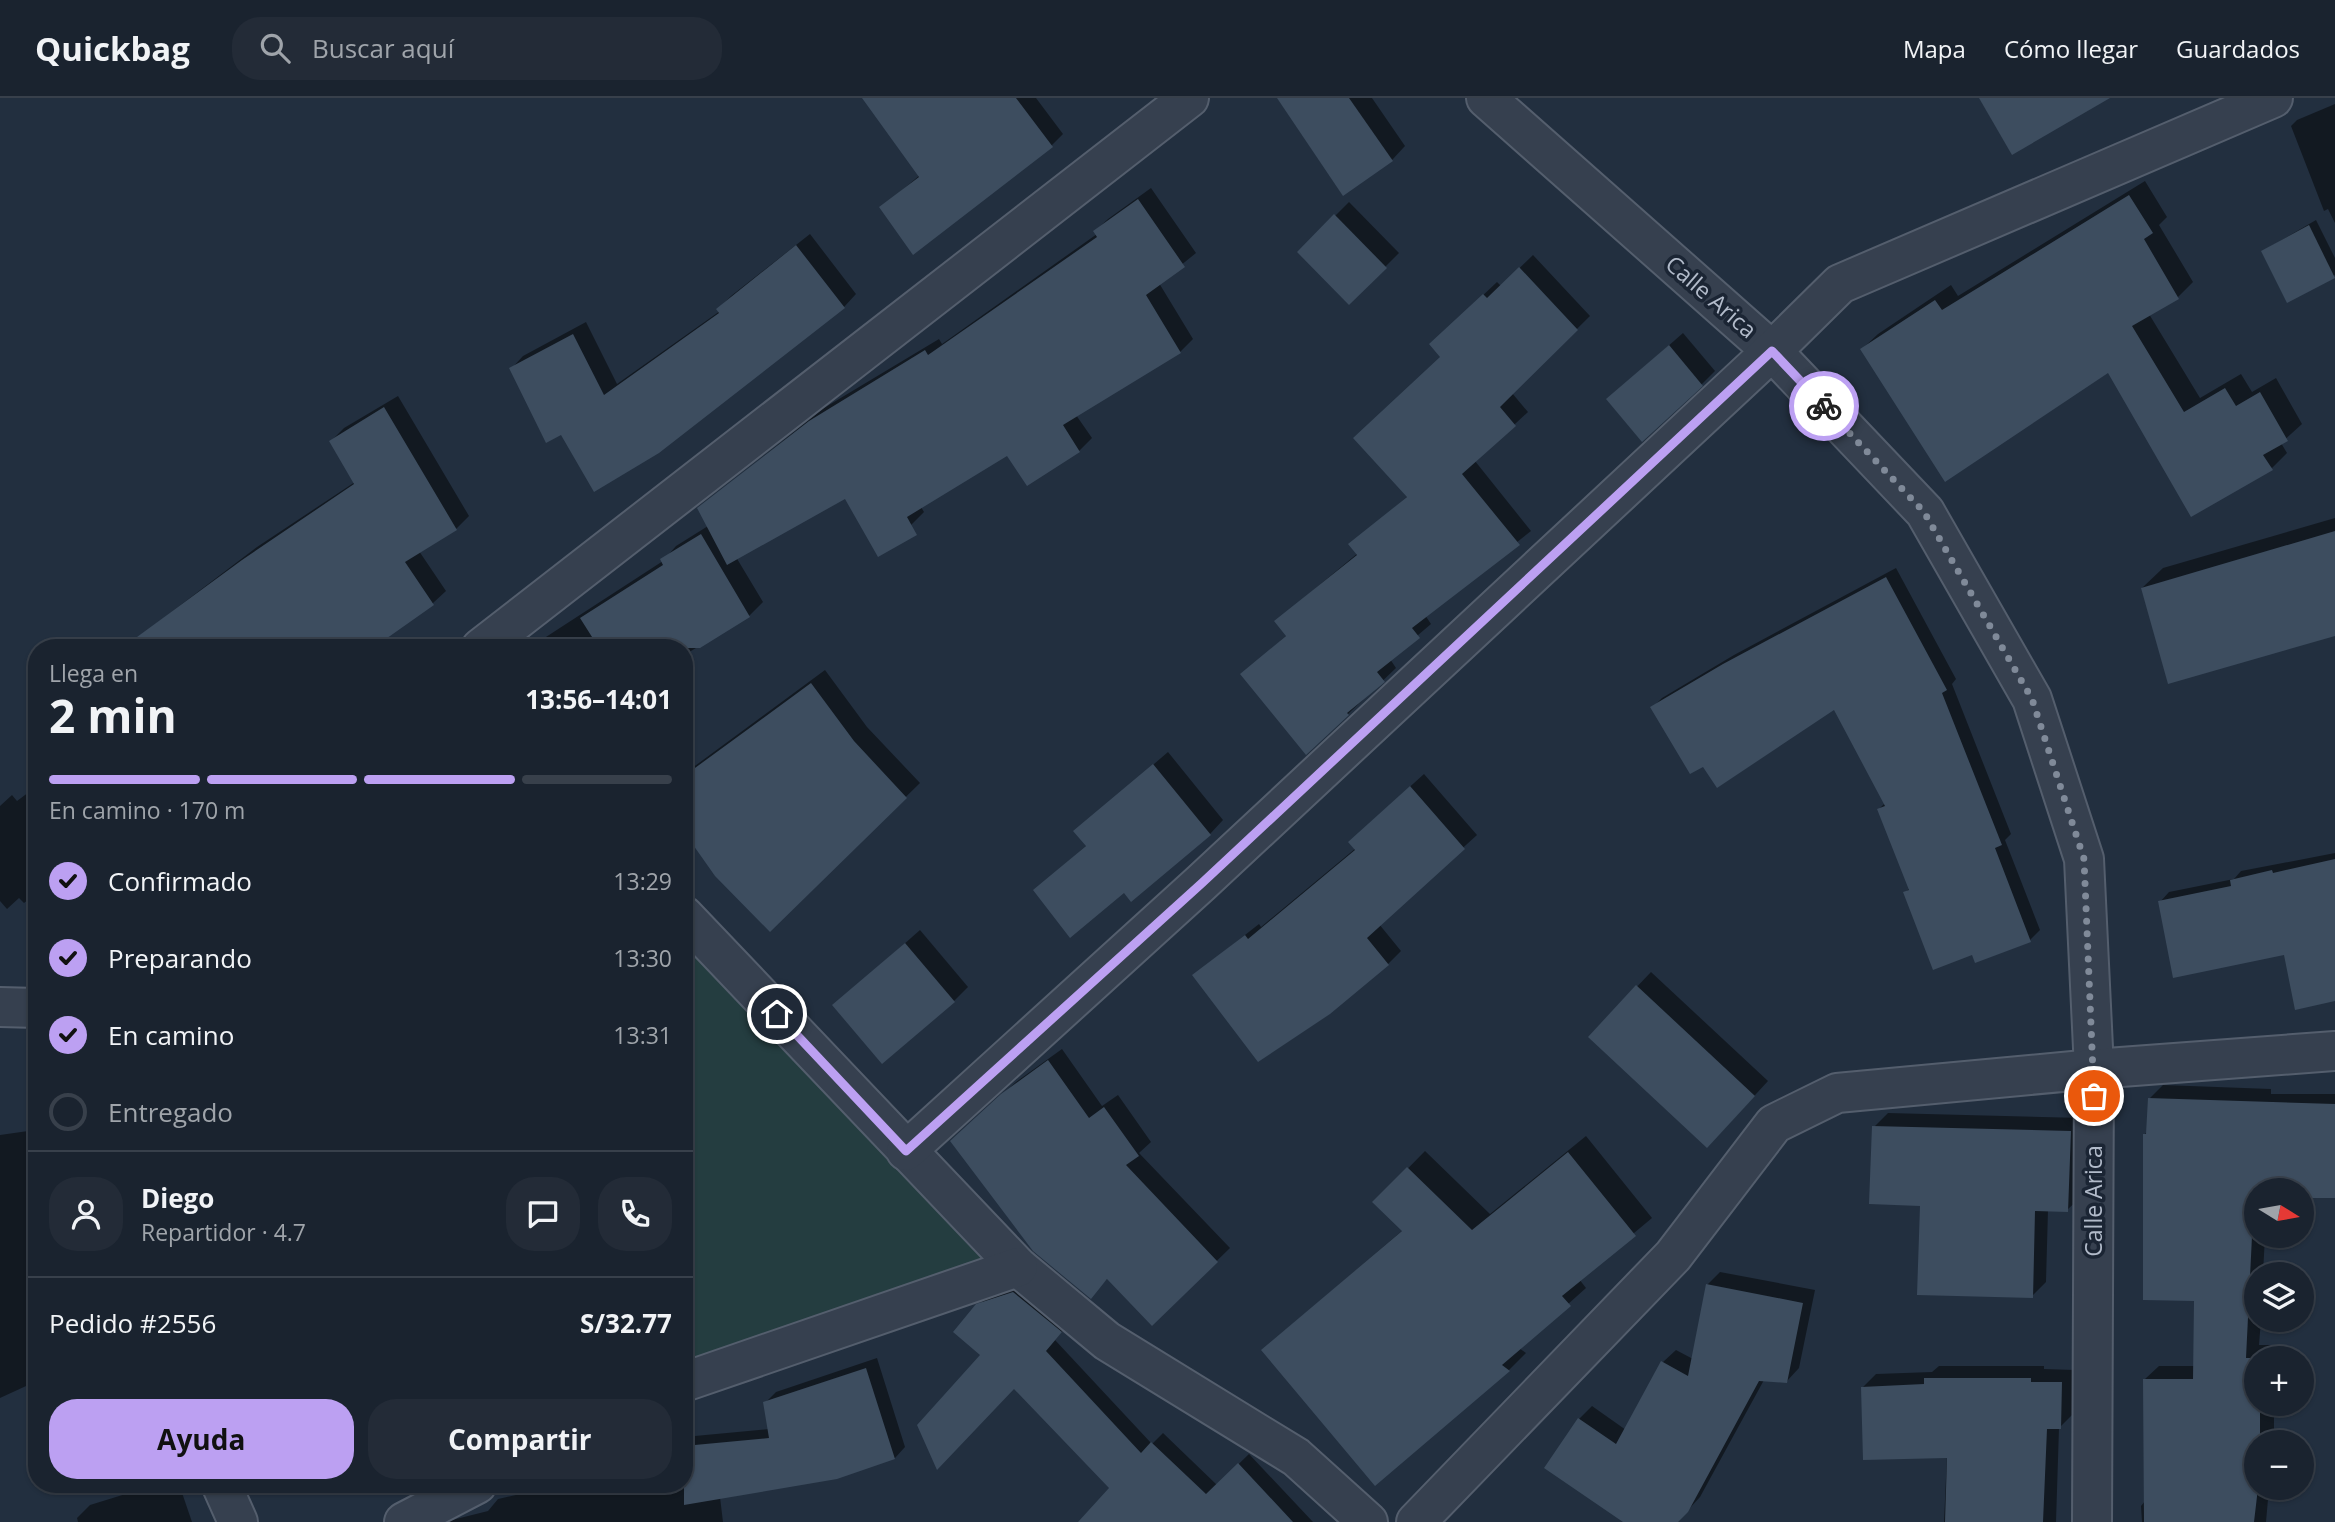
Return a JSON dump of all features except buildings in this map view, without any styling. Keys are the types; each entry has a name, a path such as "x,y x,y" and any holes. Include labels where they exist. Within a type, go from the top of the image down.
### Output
{"street":[{"path":"493,639 1189,98"},
{"name":"Calle Arica","path":"1486,98 1772,351 1924,512 2032,699 2084,859 2094,1069 2092,1522"},
{"path":"906,1151 1202,883 1772,351 1840,284 2273,98"},
{"path":"693,926 1018,1267 1107,1341 1296,1457 1368,1522"},
{"path":"0,1007 28,1008"},
{"path":"1416,1522 1673,1256 1774,1124 1837,1093 2094,1069 2335,1051"},
{"path":"693,1379 1018,1267"},
{"path":"225,1493 238,1522"},
{"path":"404,1522 460,1493"}],"green space":[{"path":"693,925 1018,1267 693,1379"}],"way so far":[{"path":"1824,406 1924,512 2032,699 2084,859 2094,1096"}],"route":[{"path":"777,1014 906,1151 1202,883 1772,351 1824,406"}]}
